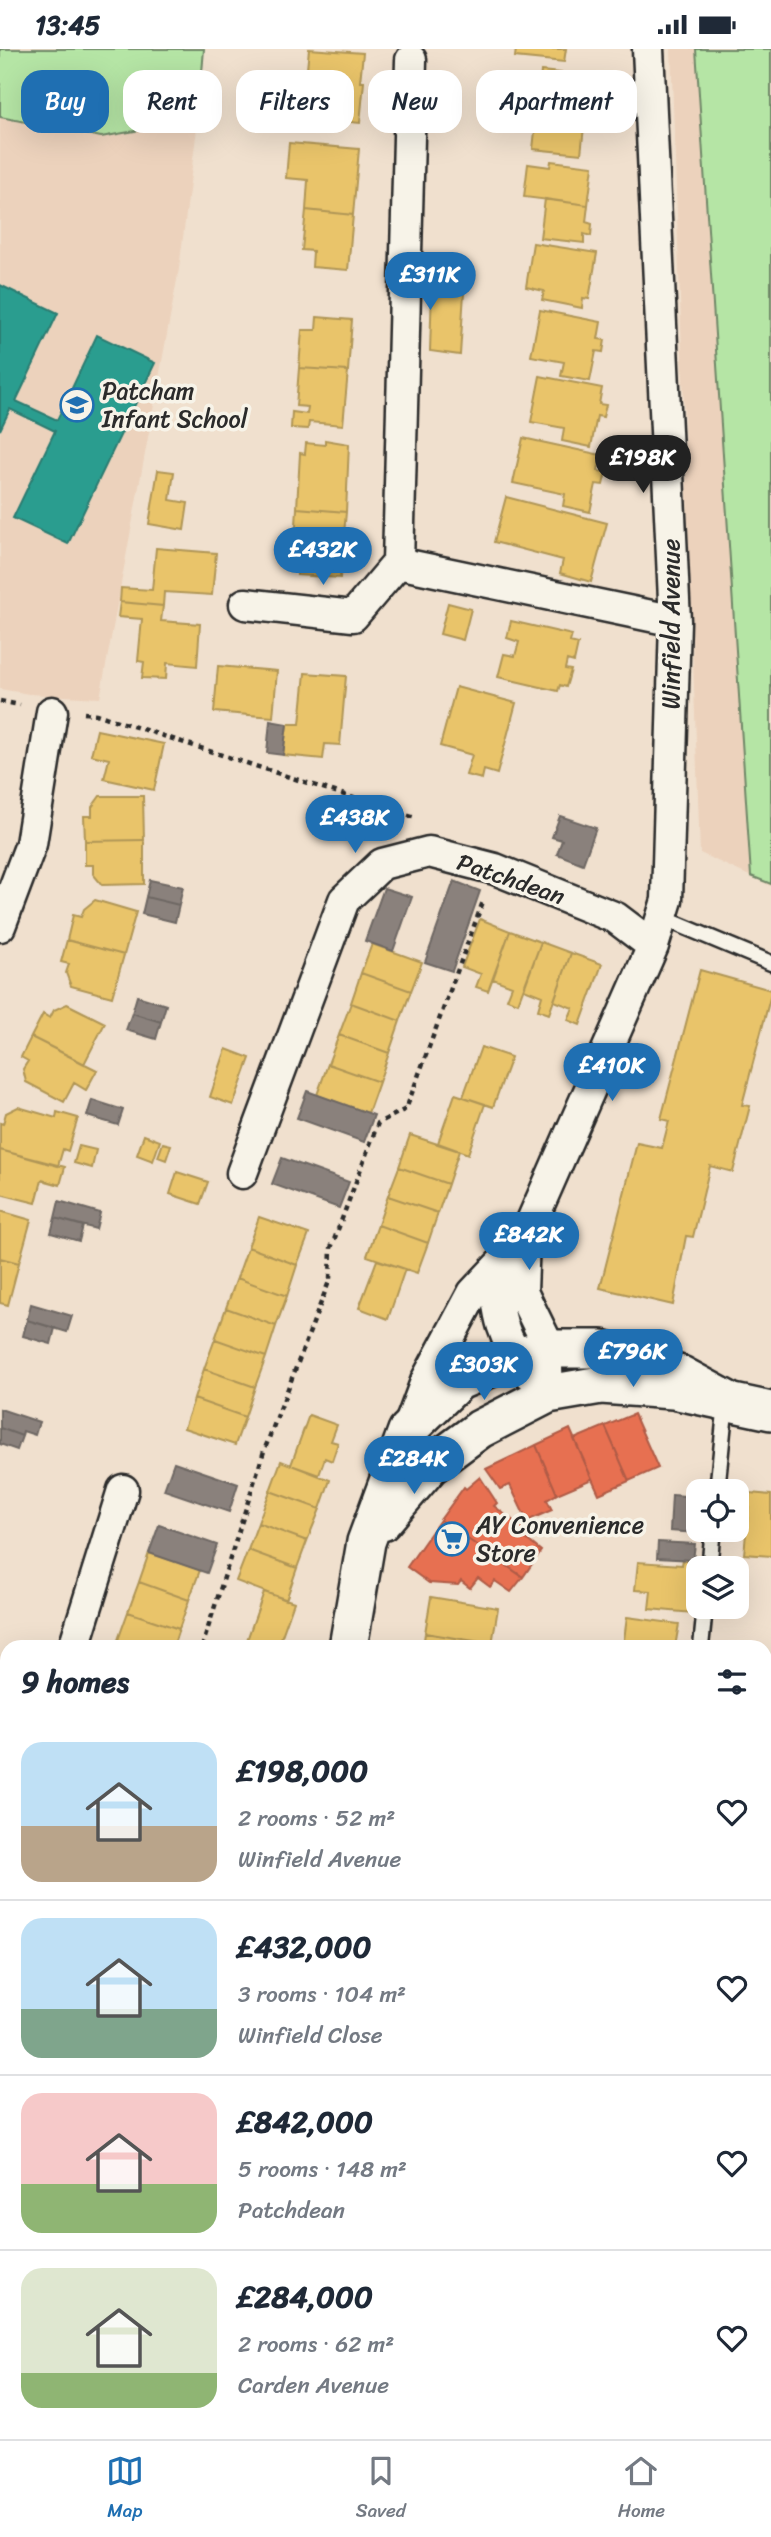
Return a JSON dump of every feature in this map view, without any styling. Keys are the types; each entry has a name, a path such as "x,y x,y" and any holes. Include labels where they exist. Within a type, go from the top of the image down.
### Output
{"street":[{"name":"Winfield Avenue","path":"648,49 675,621 667,900 653,946"},
{"path":"245,604 353,616 398,563 411,60"},
{"path":"398,563 675,621"},
{"path":"0,926 31,844 52,712"},
{"name":"Patchdean","path":"242,1173 344,900 382,864 429,852 495,869 616,918 653,946"},
{"path":"349,1640 366,1542 427,1380 473,1293 524,1239 653,946"},
{"path":"524,1239 522,1292 546,1341 532,1353"},
{"path":"496,1271 496,1302 500,1323 532,1353 548,1394"},
{"path":"407,1431 459,1381 532,1353 602,1349 681,1375 727,1400"},
{"path":"366,1542 430,1466 480,1429 548,1394 601,1385 673,1390 771,1411"},
{"path":"76,1640 123,1490"}],"lane":[{"path":"662,917 771,963"},
{"path":"718,1479 727,1400"},
{"path":"702,1640 704,1619"}],"path":[{"path":"0,701 52,712 96,714 428,823"},
{"path":"204,1640 264,1451 330,1279 331,1248 373,1135 378,1123 406,1109 495,869"}],"shaded area":[{"path":"671,49 771,49 771,886 700,853"},
{"name":"Patcham Infant School","path":"0,117 21,121 21,133 81,133 101,137 124,133 196,133 179,269 100,698 29,694 0,689"}],"green space":[{"path":"0,49 204,49 202,70 123,70 124,133 101,137 81,133 109,133 109,70 21,70 21,121 0,117"},
{"path":"696,49 771,49 771,884 751,876"}],"building: Homes":[{"path":"309,49 363,53 360,82 364,82 360,123 354,122 354,70 307,69"},
{"path":"516,49 566,49 564,62 515,57"},
{"path":"535,133 583,133 581,154 533,149"},
{"path":"289,143 359,149 353,215 306,210 308,180 286,178"},
{"path":"551,161 593,166 588,205 524,197 528,164 550,167"},
{"path":"545,199 588,205 586,222 592,224 591,236 584,234 584,243 540,238"},
{"path":"306,210 353,215 348,270 312,267 313,251 302,250"},
{"path":"533,243 597,253 589,299 583,298 582,308 542,300 544,291 526,287"},
{"path":"432,289 464,293 460,355 430,351"},
{"path":"540,310 601,322 598,339 605,340 603,352 596,351 590,381 561,376 564,362 531,356"},
{"path":"317,317 352,320 348,371 299,368 302,330 316,330"},
{"path":"299,368 348,371 343,425 309,422 308,429 291,428 292,412 307,414 308,407 296,406"},
{"path":"540,376 602,388 599,404 606,405 603,417 597,416 591,447 562,441 564,428 531,422"},
{"path":"523,438 601,455 598,471 606,472 603,485 596,484 590,512 563,506 565,494 513,483"},
{"path":"325,440 349,444 346,512 297,508 300,453 305,454 306,443 325,445"},
{"path":"158,470 174,472 170,500 188,503 184,530 149,524"},
{"path":"506,497 607,523 591,582 560,573 563,560 494,542"},
{"path":"297,508 346,512 340,578 297,575 297,561 294,560"},
{"path":"156,548 216,553 212,595 164,592 163,606 120,602 121,588 152,590"},
{"path":"120,602 163,606 161,621 200,624 197,666 167,663 166,679 142,678 144,662 138,661 142,619 118,617"},
{"path":"448,603 471,609 463,640 440,634"},
{"path":"511,621 572,635 570,642 578,644 574,662 567,660 565,669 571,670 566,687 560,685 558,691 498,677 504,654 515,656 519,642 507,638"},
{"path":"218,666 277,671 273,717 214,712"},
{"path":"305,673 346,676 340,745 325,744 323,759 283,755 287,724 300,724"},
{"path":"456,687 516,703 497,774 484,770 482,779 466,775 472,755 440,746"},
{"path":"97,730 164,744 154,790 104,779 109,759 91,755"},
{"path":"100,796 143,796 144,840 85,841 84,816 92,816 92,807"},
{"path":"144,840 144,884 102,885 93,874 93,865 85,865 85,841"},
{"path":"95,900 136,912 124,955 67,940 73,915 81,917 84,909"},
{"path":"480,919 510,931 488,991 476,987 481,974 462,967"},
{"path":"510,931 541,942 518,1003 507,999 512,986 493,979"},
{"path":"67,940 124,955 112,997 71,986 66,973 69,964 61,962"},
{"path":"541,942 571,953 549,1014 538,1010 542,996 524,989"},
{"path":"372,944 422,962 411,991 361,973"},
{"path":"571,953 602,964 580,1025 568,1020 573,1008 554,1001"},
{"path":"700,970 771,990 771,994 742,1105 750,1106 733,1172 710,1166 693,1237 686,1236 673,1305 600,1288 637,1143 662,1148 669,1121 661,1119"},
{"path":"361,973 411,991 400,1021 351,1003"},
{"path":"351,1003 400,1021 389,1053 339,1035"},
{"path":"67,1004 105,1023 84,1064 31,1037 43,1014 50,1018 54,1010"},
{"path":"339,1035 389,1053 379,1082 328,1064"},
{"path":"31,1037 97,1070 86,1090 74,1083 64,1102 26,1082 23,1069 28,1061 21,1057"},
{"path":"481,1047 511,1057 493,1107 463,1097"},
{"path":"226,1049 250,1058 233,1105 210,1097"},
{"path":"328,1064 379,1082 368,1113 317,1095"},
{"path":"455,1094 485,1104 468,1154 438,1143"},
{"path":"18,1107 56,1118 57,1112 78,1118 68,1151 63,1149 58,1166 0,1150 0,1123 3,1124 6,1113"},
{"path":"144,1135 160,1141 153,1161 137,1155"},
{"path":"410,1135 459,1151 448,1184 399,1167"},
{"path":"163,1143 171,1145 166,1160 158,1157"},
{"path":"79,1146 96,1150 92,1168 74,1163"},
{"path":"0,1150 65,1167 60,1185 42,1180 36,1203 0,1194"},
{"path":"399,1167 448,1184 438,1213 388,1196"},
{"path":"177,1172 208,1182 200,1204 170,1194"},
{"path":"388,1196 438,1213 428,1243 378,1225"},
{"path":"0,1211 31,1220 19,1263 0,1258"},
{"path":"259,1217 309,1234 297,1265 248,1247"},
{"path":"378,1225 428,1243 417,1273 367,1256"},
{"path":"248,1247 297,1265 287,1296 237,1278"},
{"path":"0,1258 19,1263 8,1305 0,1303"},
{"path":"377,1260 405,1269 388,1319 359,1308"},
{"path":"237,1278 287,1296 276,1326 226,1308"},
{"path":"226,1308 276,1326 266,1357 215,1339"},
{"path":"215,1339 266,1357 255,1387 204,1369"},
{"path":"204,1369 255,1387 245,1417 194,1399"},
{"path":"194,1399 245,1417 235,1445 184,1428"},
{"path":"309,1415 337,1425 331,1441 338,1443 332,1461 325,1458 319,1475 291,1465"},
{"path":"281,1461 330,1480 320,1509 270,1491"},
{"path":"270,1491 320,1509 307,1541 258,1523"},
{"path":"750,1493 771,1495 771,1556 744,1554 745,1542 749,1542"},
{"path":"258,1523 307,1541 297,1568 248,1550"},
{"path":"248,1550 297,1568 286,1600 236,1581"},
{"path":"149,1553 200,1570 189,1600 139,1582"},
{"path":"683,1559 686,1559 686,1612 649,1609 651,1591 635,1590 638,1562 682,1565"},
{"path":"139,1582 189,1600 179,1629 128,1612"},
{"path":"264,1592 294,1602 280,1640 247,1640"},
{"path":"431,1597 498,1608 493,1640 468,1640 425,1633"},
{"path":"128,1612 179,1629 175,1640 118,1640"},
{"path":"627,1617 679,1624 676,1640 624,1640"},
{"path":"425,1633 469,1640 424,1640"}],"building: Shops":[{"path":"634,1414 658,1468 629,1481 605,1426"},
{"path":"605,1426 629,1481 599,1494 574,1439"},
{"path":"570,1429 592,1479 557,1494 536,1445"},
{"path":"536,1445 557,1494 547,1500 552,1510 527,1521 510,1485 500,1489 486,1469"},
{"path":"480,1477 497,1503 494,1506 529,1533 525,1538 541,1551 523,1577 440,1520 464,1487 466,1489"},
{"path":"440,1520 523,1577 511,1592 495,1581 490,1587 478,1578 470,1588 461,1581 458,1585 429,1583 407,1567"}],"building: Schools":[{"path":"0,285 58,313 16,401 57,420 97,335 155,363 68,544 13,518 55,431 10,409 0,430"}],"building: Industry":[{"path":"270,721 287,724 283,755 267,753"},
{"path":"560,816 596,828 583,864 557,854 562,840 552,837"},
{"path":"150,880 183,887 179,905 146,897"},
{"path":"454,881 480,891 452,971 425,962"},
{"path":"384,888 412,897 393,951 365,941"},
{"path":"146,897 179,905 175,922 142,914"},
{"path":"137,996 166,1005 161,1022 132,1013"},
{"path":"132,1013 161,1022 156,1039 126,1030"},
{"path":"307,1091 374,1115 364,1142 297,1118"},
{"path":"92,1100 123,1110 118,1125 87,1116"},
{"path":"282,1158 349,1182 339,1208 272,1184"},
{"path":"59,1201 100,1213 96,1229 55,1218"},
{"path":"55,1218 83,1226 79,1241 51,1233"},
{"path":"31,1304 72,1316 67,1332 27,1320"},
{"path":"27,1320 55,1328 51,1344 23,1336"},
{"path":"0,1409 39,1422 35,1435 23,1431 22,1436 0,1428"},
{"path":"0,1428 22,1436 17,1450 0,1444"},
{"path":"174,1462 238,1484 229,1512 164,1490"},
{"path":"672,1495 686,1496 686,1532 670,1531"},
{"path":"159,1525 217,1545 207,1573 149,1553"},
{"path":"658,1542 695,1544 694,1556 686,1556 686,1560 657,1558"}],"place":[{"name":"Patcham Infant School","path":"77,405"},
{"name":"AY Convenience Store","path":"452,1539"}]}
